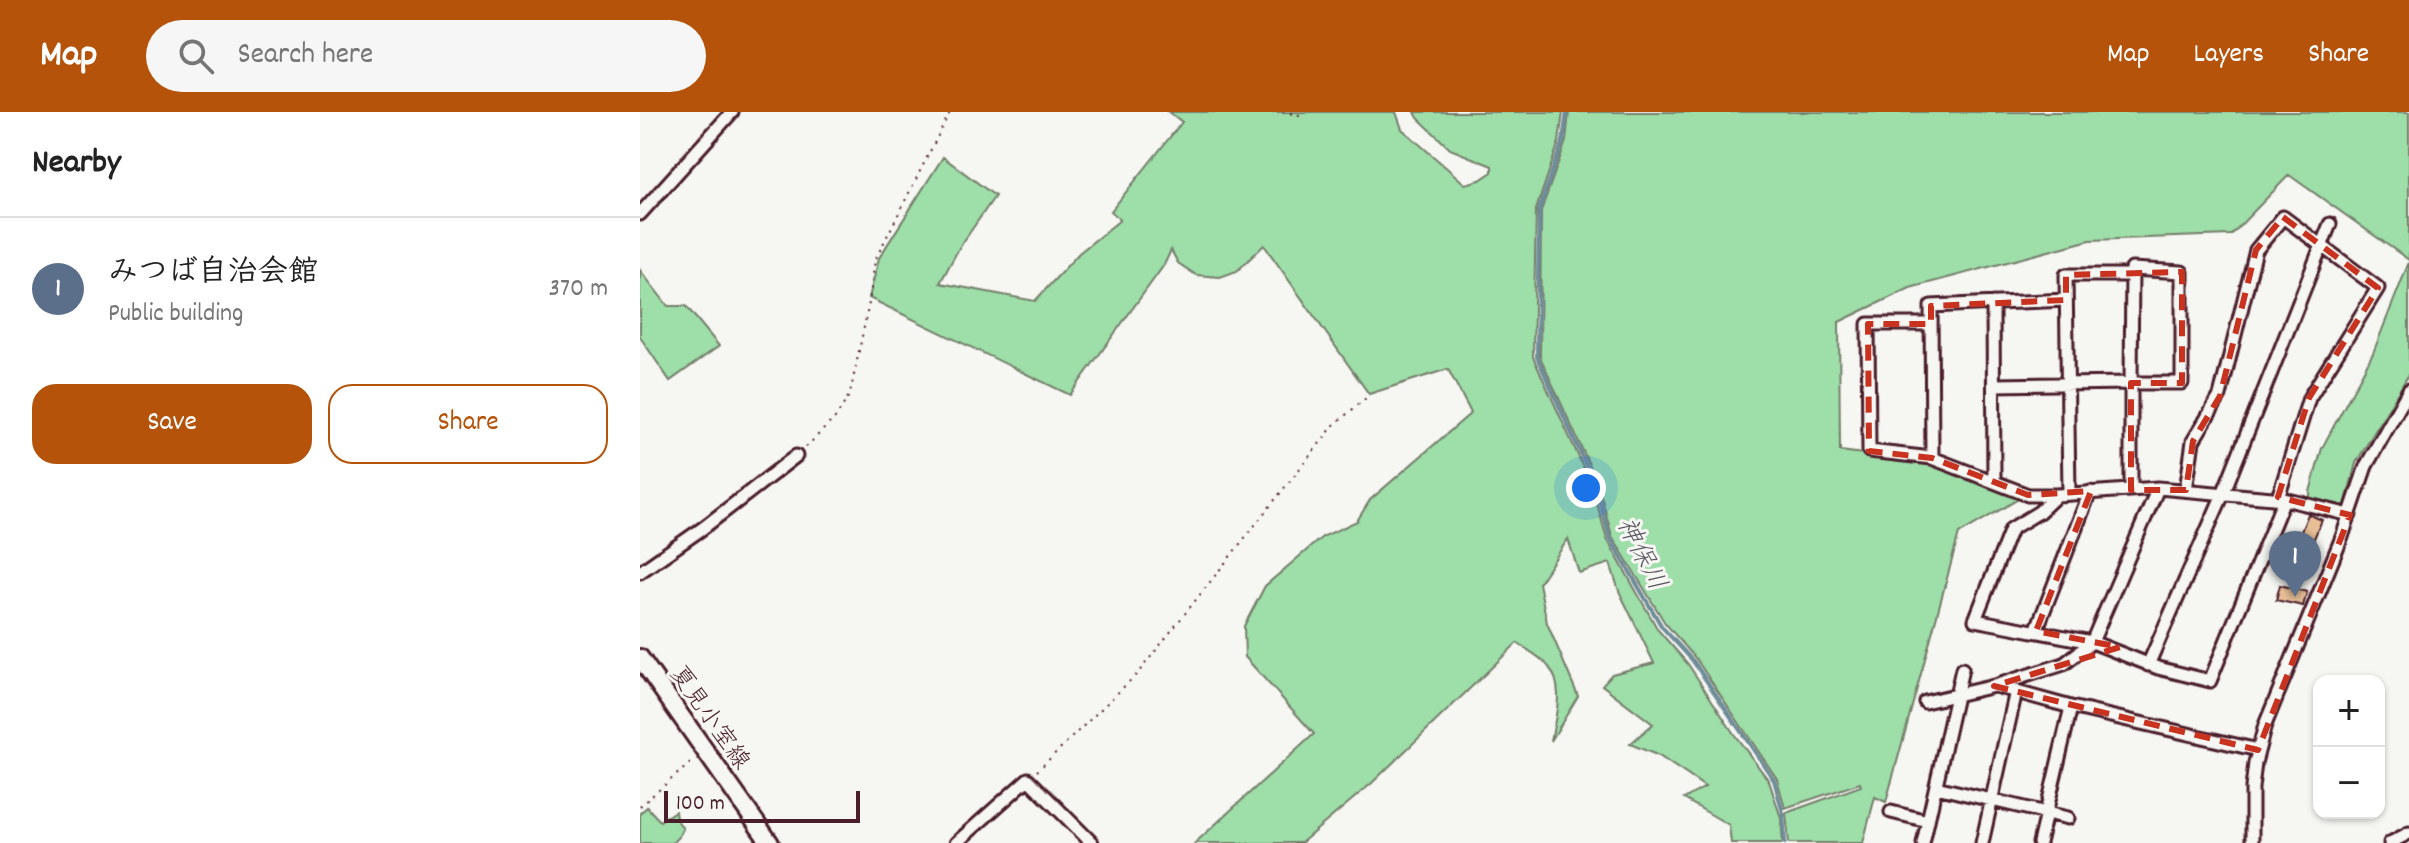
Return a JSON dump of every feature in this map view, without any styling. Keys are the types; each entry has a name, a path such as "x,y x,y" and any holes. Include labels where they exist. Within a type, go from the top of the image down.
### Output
{"main road":[{"name":"夏見小室線","path":"640,658 770,843"}],"street":[{"path":"640,214 732,112"},
{"path":"2063,494 2011,529 1975,620 2092,642 2148,665 2210,681 2281,499 2309,398 2378,288 2283,217 2256,250 2220,396 2193,441 2186,490"},
{"path":"2148,665 2223,494 2330,224"},
{"path":"1994,385 2131,383 2182,383 2182,272 2132,269 2131,383 2131,490"},
{"path":"2063,494 2067,384 2066,275 2132,275"},
{"path":"1932,458 1931,306 2066,300"},
{"path":"1993,303 1994,481"},
{"path":"1931,324 1868,324 1869,451 1932,458 2028,495 2158,488 2281,499 2350,515"},
{"path":"2252,843 2252,788 2258,750 2276,696 2305,631 2366,466 2409,390"},
{"path":"640,572 796,456"},
{"path":"1925,702 1994,686 2064,664 2092,642 2158,488"},
{"path":"2036,631 2090,492"},
{"path":"1923,843 1962,669"},
{"path":"1994,686 2258,750"},
{"path":"1982,843 2016,691"},
{"path":"2039,843 2071,707"},
{"path":"956,843 1028,779 1092,843"},
{"path":"1936,787 2068,818"},
{"path":"1891,812 1928,821"},
{"path":"2390,843 2409,833"}],"path":[{"path":"796,456 836,417 850,394 875,260 950,112"},
{"path":"1282,112 1300,115"},
{"path":"1028,779 1138,673 1335,424 1366,398"},
{"path":"640,806 705,751"}],"highlighted area":[{"path":"2283,217 2378,288 2309,398 2278,497 2350,515 2258,750 1994,686 2120,647 2036,631 2091,491 2028,495 1932,458 1869,451 1868,324 1931,324 1931,306 2066,300 2066,275 2182,272 2182,383 2131,383 2131,490 2186,490 2193,441 2220,396 2256,250"}],"green space":[{"path":"1169,112 1396,112 1402,129 1465,184 1480,180 1492,172 1492,166 1450,149 1415,112 1563,112 1559,142 1536,210 1533,357 1592,486 1607,539 1658,630 1688,664 1769,781 1781,818 1783,843 1731,843 1729,825 1684,799 1705,787 1659,756 1630,744 1653,724 1602,685 1612,674 1654,663 1619,591 1610,563 1579,573 1568,539 1539,583 1547,623 1578,696 1551,741 1558,702 1557,683 1545,663 1517,643 1372,783 1301,843 1195,843 1314,734 1245,657 1244,626 1265,586 1322,537 1357,521 1370,500 1471,413 1448,369 1369,394 1264,245 1237,271 1220,277 1196,275 1178,263 1171,250 1164,265 1070,395 869,298 879,258 943,157 995,196 959,248 940,283 1035,301 1079,253 1120,220 1111,211 1182,122"},
{"path":"1569,112 2409,112 2409,260 2289,175 2231,235 2090,240 1910,288 1839,322 1840,451 1938,463 2022,497 1959,534 1886,802 1875,797 1863,843 1789,843 1786,813 1861,786 1860,783 1785,808 1777,779 1696,659 1665,623 1612,536 1598,484 1540,357 1541,211 1566,141"},
{"path":"2409,262 2409,374 2356,463 2345,506 2310,498 2322,448 2373,353"},
{"path":"640,270 668,306 686,306 719,346 670,381 640,337"},
{"path":"647,807 660,821 675,811 676,819 683,828 672,843 640,843 640,813"}],"building":[{"path":"2308,514 2322,520 2309,550 2296,544"},
{"path":"2280,585 2307,592 2303,606 2276,600"}],"waterway":[{"name":"神保川","path":"1567,112 1563,141 1539,210 1537,357 1595,485 1610,538 1662,627 1693,661 1774,780 1783,813 1785,843"}],"place":[{"name":"みつば自治会館","path":"2295,597"}]}
